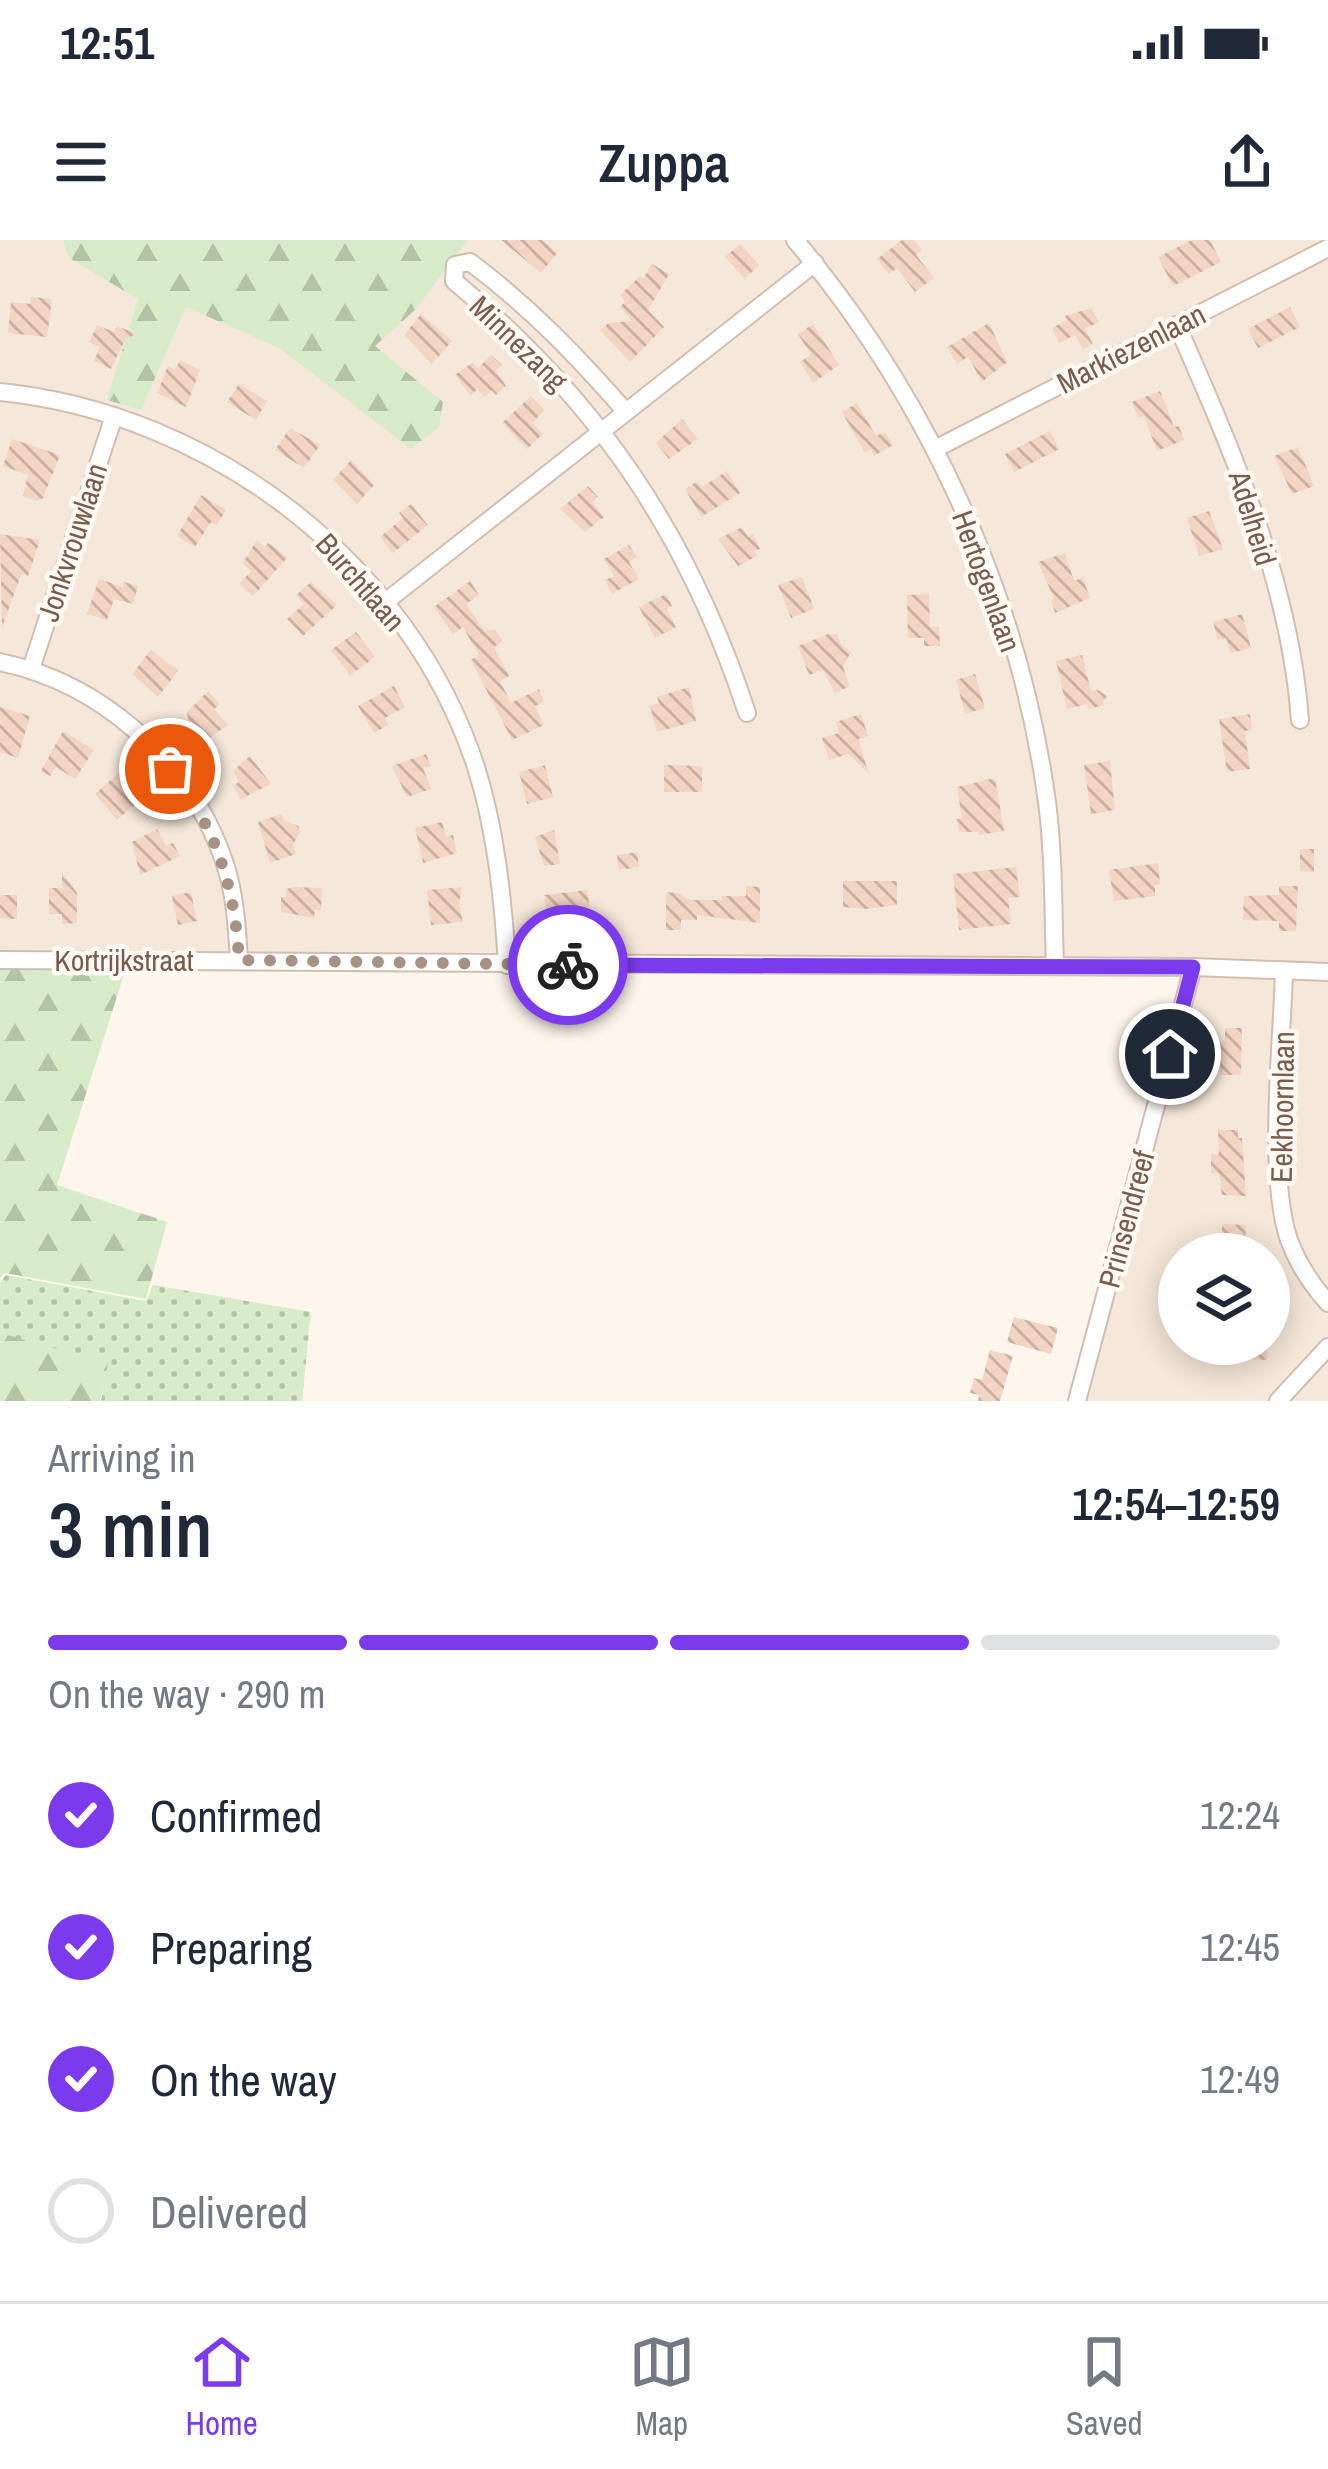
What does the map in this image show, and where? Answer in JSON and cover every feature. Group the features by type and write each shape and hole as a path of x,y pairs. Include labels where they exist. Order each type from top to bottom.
{"street":[{"name":"Hertogenlaan","path":"795,240 883,359 935,449 995,587 1036,736 1047,805 1054,966"},
{"name":"Markiezenlaan","path":"935,449 1328,248"},
{"name":"Minnezang","path":"626,412 566,344 496,282 470,262 455,266 454,281 545,362 604,432 680,552 710,611 747,713"},
{"path":"384,603 815,263"},
{"name":"Adelheid","path":"1177,325 1241,472 1296,666 1300,720"},
{"name":"Burchtlaan","path":"0,392 69,401 178,439 239,472 298,514 345,556 423,656 476,766 503,890 507,965"},
{"name":"Jonkvrouwlaan","path":"31,668 113,416"},
{"path":"0,662 31,668 88,695 122,717 153,747 188,791 224,859 236,910 239,960"},
{"name":"Kortrijkstraat","path":"0,960 1193,967 1328,972"},
{"name":"Prinsendreef","path":"1077,1401 1193,967"},
{"name":"Eekhoornlaan","path":"1284,972 1279,1188 1289,1241 1328,1303"},
{"path":"1278,1401 1328,1347"}],"shaded area":[{"path":"0,240 1328,240 1328,1401 1083,1401 1201,962 478,952 0,955"}],"green space":[{"path":"63,240 468,240 415,310 375,346 443,402 439,427 411,449 279,348 186,307 141,410 107,400 138,299 69,258"},
{"path":"0,965 127,965 57,1185 167,1222 146,1299 5,1273 0,1278"},
{"path":"6,1275 146,1301 153,1285 311,1312 302,1401 101,1401 108,1363 0,1333 0,1283"},
{"path":"0,1330 111,1358 100,1401 0,1401"}],"building":[{"path":"501,240 542,240 557,253 541,273"},
{"path":"902,240 914,240 922,250 916,255 934,278 915,292 897,268 889,274 877,259"},
{"path":"1192,240 1210,240 1221,262 1173,286 1158,257"},
{"path":"740,244 759,265 745,279 725,257"},
{"path":"652,264 669,274 648,310 664,327 630,362 600,330 609,323 632,321 620,307 625,302 620,295 640,276 643,279"},
{"path":"31,297 52,299 47,337 8,333 11,302 30,304"},
{"path":"1290,307 1300,327 1258,348 1248,329"},
{"path":"1091,308 1099,322 1085,329 1093,344 1083,349 1075,335 1059,343 1052,328 1067,320 1065,316"},
{"path":"421,314 452,341 432,364 404,335"},
{"path":"989,323 1007,362 982,382 968,357 957,364 947,347"},
{"path":"813,324 839,365 813,383 800,362 811,355 798,334"},
{"path":"97,325 136,334 125,340 111,369 94,361 100,347 89,342"},
{"path":"491,355 502,365 496,371 506,386 496,395 491,390 485,397 477,389 471,396 455,375 472,363 478,368"},
{"path":"180,360 200,370 186,407 157,393 168,366 175,370"},
{"path":"239,384 267,401 256,420 227,402"},
{"path":"1160,391 1184,440 1157,451 1144,416 1138,418 1132,402"},
{"path":"531,396 545,410 532,423 543,434 527,449 502,423"},
{"path":"857,403 876,436 885,432 893,445 874,456 871,449 865,453 842,412"},
{"path":"682,419 698,439 669,459 656,443"},
{"path":"290,428 320,445 304,468 275,450"},
{"path":"1050,431 1059,449 1014,472 1005,454"},
{"path":"12,439 60,455 38,501 23,496 28,475 3,466"},
{"path":"1298,447 1314,486 1292,494 1274,456"},
{"path":"351,460 374,485 357,504 333,480"},
{"path":"727,471 740,493 701,517 685,489 698,481 702,487"},
{"path":"588,486 598,497 592,502 604,517 585,532 560,509"},
{"path":"201,495 226,510 217,525 211,522 195,547 177,536"},
{"path":"411,504 428,525 393,553 380,537 403,518 399,513"},
{"path":"1209,511 1223,549 1199,556 1187,518"},
{"path":"742,527 748,537 753,534 760,549 755,551 757,556 738,566 718,539"},
{"path":"0,534 40,540 28,576 21,574 2,628"},
{"path":"257,540 287,558 253,596 239,584 251,571 243,563"},
{"path":"629,545 637,557 629,562 639,579 612,594 605,580 614,576 604,559"},
{"path":"1065,553 1074,581 1083,578 1090,598 1055,613 1038,562"},
{"path":"802,577 814,609 791,618 778,585"},
{"path":"99,579 123,587 124,582 138,586 133,604 114,599 107,620 87,614"},
{"path":"470,581 479,595 466,604 485,631 495,629 503,642 494,647 509,676 500,681 511,703 539,689 544,702 535,706 544,725 512,740 471,660 479,655 463,627 453,634 434,607"},
{"path":"311,582 337,605 303,636 287,619 304,604 296,595"},
{"path":"666,594 676,627 655,638 639,607"},
{"path":"929,594 930,627 939,627 940,646 924,646 924,638 908,638 907,595"},
{"path":"1242,614 1251,648 1230,653 1226,638 1218,640 1213,622"},
{"path":"356,632 375,657 350,676 331,650"},
{"path":"837,634 851,652 843,667 850,686 835,693 823,670 809,675 798,646"},
{"path":"151,650 178,671 158,697 132,674"},
{"path":"1082,655 1091,691 1107,696 1101,706 1067,709 1056,661"},
{"path":"975,674 985,708 965,714 956,680"},
{"path":"394,686 405,707 385,718 388,725 374,733 358,706"},
{"path":"689,687 696,721 657,732 650,706 659,703 657,697"},
{"path":"208,691 220,704 214,709 228,725 202,743 189,727 187,712"},
{"path":"0,707 30,716 18,758 0,752"},
{"path":"861,714 868,736 858,739 869,774 849,754 829,760 822,738 839,733 836,722"},
{"path":"1250,714 1252,730 1245,731 1250,769 1227,772 1219,719"},
{"path":"63,731 94,750 75,779 56,767 50,776 41,771"},
{"path":"426,754 431,766 423,768 431,789 407,797 392,766"},
{"path":"250,756 271,784 241,799 233,786 239,782 233,771"},
{"path":"1110,761 1115,810 1091,814 1084,765"},
{"path":"545,765 553,797 527,804 519,772"},
{"path":"664,765 702,766 702,792 664,792"},
{"path":"122,770 145,796 117,820 95,794"},
{"path":"995,778 1004,831 959,832 957,819 962,818 957,787"},
{"path":"282,814 298,826 293,845 296,854 270,863 258,822"},
{"path":"442,822 446,837 453,835 457,853 423,863 415,828"},
{"path":"157,829 166,846 173,843 180,856 140,875 132,842"},
{"path":"554,830 560,864 544,866 535,837"},
{"path":"1300,849 1314,849 1314,872 1300,871"},
{"path":"637,852 639,867 619,870 617,855"},
{"path":"1158,863 1160,884 1155,885 1155,896 1114,901 1109,870"},
{"path":"1016,867 1020,897 1008,898 1011,924 959,930 953,874"},
{"path":"62,872 77,893 77,923 62,924 62,914 49,914 49,888 62,888"},
{"path":"843,881 897,881 897,905 843,907"},
{"path":"746,886 760,887 760,923 697,915 697,920 681,920 681,930 666,930 666,892 690,900 722,900 722,896 746,896"},
{"path":"1279,886 1298,886 1296,931 1279,931 1279,921 1243,920 1244,896 1279,895"},
{"path":"462,887 463,922 431,925 427,890"},
{"path":"322,888 321,910 315,910 314,918 281,912 281,897 286,897 286,889"},
{"path":"587,890 590,911 579,912 581,925 559,927 557,914 547,916 544,895"},
{"path":"191,892 197,921 178,925 172,896"},
{"path":"0,895 17,895 17,919 0,918"},
{"path":"1225,1028 1242,1028 1241,1075 1220,1075"},
{"path":"1218,1130 1238,1130 1242,1138 1246,1196 1222,1195 1219,1173 1211,1173 1211,1154 1219,1154"},
{"path":"1222,1224 1246,1225 1246,1233 1222,1233"},
{"path":"1014,1317 1058,1328 1051,1354 1007,1342"},
{"path":"990,1350 1013,1356 1000,1401 978,1401 979,1395 970,1393 974,1378 982,1380"}],"way so far":[{"path":"170,769 188,791 224,859 236,910 239,960 568,965"}],"route":[{"path":"568,965 1193,967 1170,1054"}]}
